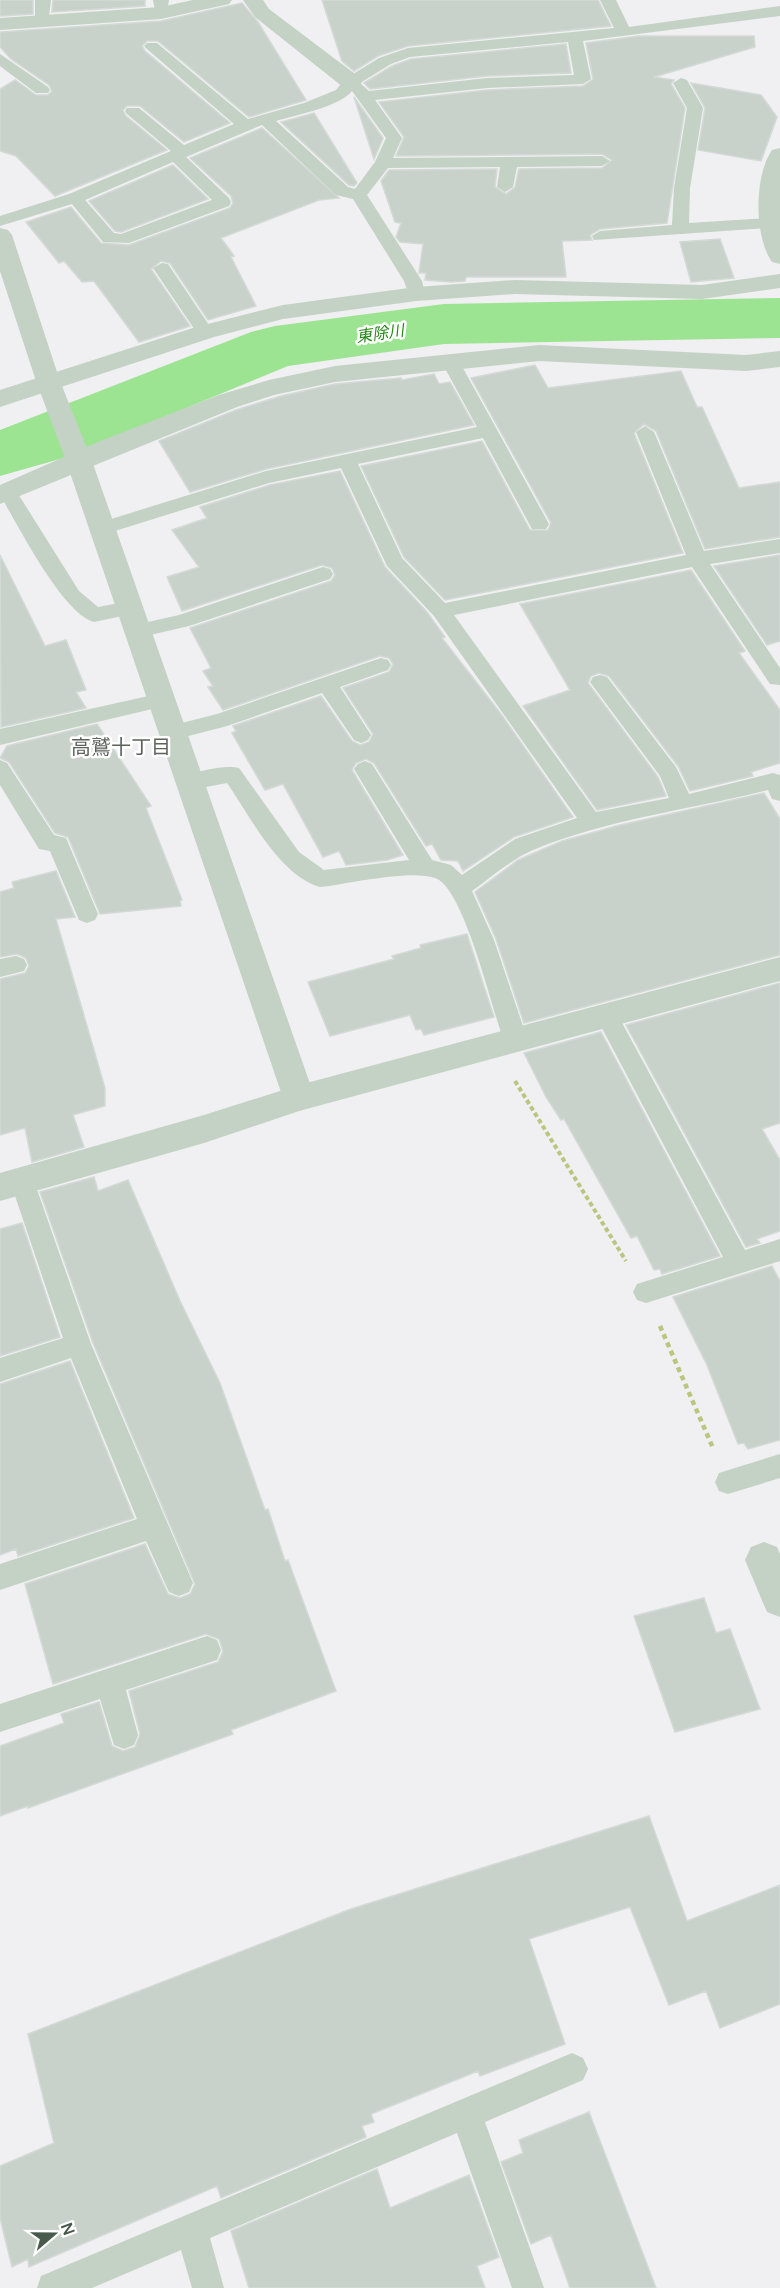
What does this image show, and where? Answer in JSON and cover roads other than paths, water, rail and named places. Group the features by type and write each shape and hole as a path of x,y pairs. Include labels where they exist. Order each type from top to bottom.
{"street":[{"path":"0,24 222,0"},
{"path":"253,0 262,13 358,89"},
{"path":"780,155 775,167 769,223 780,257"},
{"path":"0,235 48,381 79,461 299,1098"},
{"path":"0,399 48,381 150,352 205,332 284,312 416,294 515,287 702,291 780,281"},
{"path":"4,494 218,405 269,388 335,374 539,353 746,363 780,358"},
{"path":"11,1184 204,1129 299,1098 779,970"},
{"path":"764,1560 780,1599"}],"lane":[{"path":"43,0 43,21"},
{"path":"608,0 624,32"},
{"path":"358,89 385,61 408,53 575,38 780,11"},
{"path":"0,221 75,198 245,125 358,89 584,79 575,38"},
{"path":"152,46 245,125"},
{"path":"0,59 42,90"},
{"path":"680,229 682,188 695,108 681,83"},
{"path":"358,89 394,138 383,163 359,195"},
{"path":"75,198 109,238 123,239 224,202 179,154 133,111"},
{"path":"266,120 342,191 359,195 413,281 416,294"},
{"path":"383,163 602,161"},
{"path":"504,187 509,163"},
{"path":"600,236 769,223"},
{"path":"162,268 205,332"},
{"path":"450,361 539,524"},
{"path":"102,529 266,477 488,430"},
{"path":"645,432 697,559 777,679"},
{"path":"346,459 394,561 441,611 591,820"},
{"path":"4,494 72,596 94,615 134,620 182,621 323,574"},
{"path":"441,611 697,559 780,546"},
{"path":"173,732 220,721 381,665"},
{"path":"600,682 669,773 682,803"},
{"path":"327,684 361,735"},
{"path":"0,736 162,700"},
{"path":"0,768 47,843 58,844 87,914"},
{"path":"365,769 425,868"},
{"path":"190,782 232,774 291,858 320,879 425,868 445,872 461,887 516,1041"},
{"path":"461,887 523,845 591,820 682,803 773,781 780,793"},
{"path":"606,1015 739,1263"},
{"path":"11,1184 153,1526 179,1583"},
{"path":"646,1292 780,1250"},
{"path":"0,1370 78,1344"},
{"path":"728,1482 780,1466"},
{"path":"0,1576 153,1526"},
{"path":"0,1718 207,1650"},
{"path":"110,1682 124,1735"},
{"path":"53,2288 572,2069"},
{"path":"466,2113 528,2288"},
{"path":"192,2230 208,2288"}],"waterway":[{"name":"東除川","path":"0,453 42,441 275,347 444,324 780,318"}],"district":[{"name":"高鷲十丁目","path":"121,746"}]}
